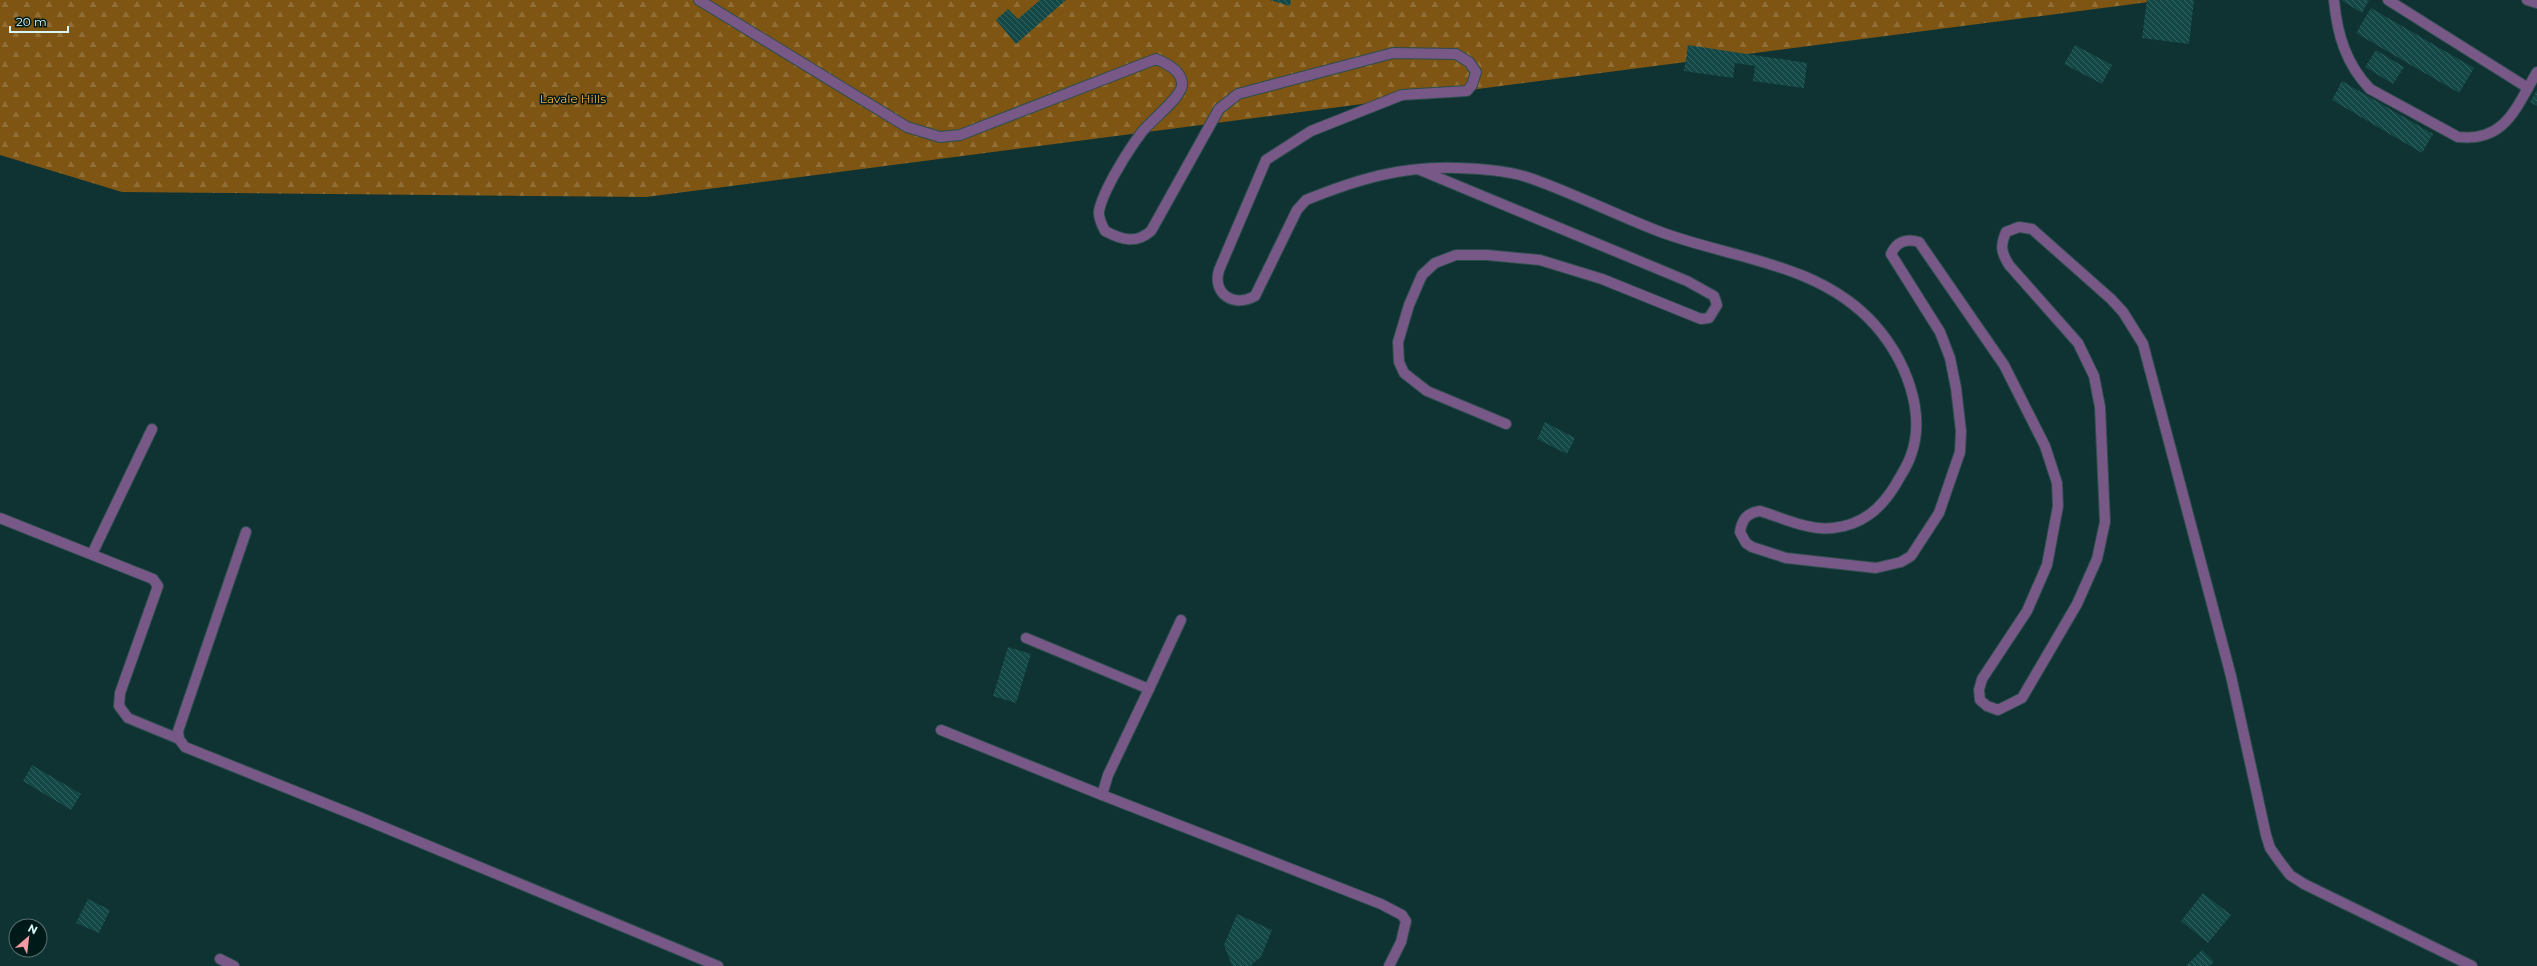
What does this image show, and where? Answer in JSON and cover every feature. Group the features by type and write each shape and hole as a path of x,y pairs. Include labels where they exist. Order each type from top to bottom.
{"street":[{"path":"699,0 893,120 916,131 940,137 960,135 1156,59 1165,63 1179,75 1182,83 1180,93 1142,132 1115,174 1099,210 1100,221 1105,231 1125,240 1144,237 1151,230 1219,109 1238,94 1393,53 1456,54 1469,62 1476,72 1476,77 1467,91 1402,95 1311,131 1266,160 1219,270 1218,284 1227,299 1241,301 1254,296 1297,210 1306,200 1383,173 1418,169 1459,168 1525,176 1660,232 1780,266 1805,276 1832,290 1854,305 1874,324 1889,343 1910,385 1916,418 1911,457 1891,492 1873,513 1847,526 1832,528 1810,527 1760,511 1751,512 1745,517 1740,532 1746,542 1752,547 1786,558 1876,568 1901,562 1911,556 1939,513 1954,474 1960,452 1961,431 1950,358 1940,332 1891,254 1893,248 1901,242 1910,239 1919,242 2004,365 2045,446 2057,483 2058,506 2047,565 2027,611 1982,679 1979,690 1980,700 1987,706 1998,710 2022,698 2077,604 2097,559 2104,522 2100,407 2094,376 2078,343 2009,265 2001,252 2001,242 2006,232 2019,226 2032,229 2111,299 2123,312 2143,344 2231,676 2270,848 2290,875 2304,884 2472,966"},
{"path":"2334,0 2339,34 2346,54 2360,78 2370,89 2458,137 2472,139 2482,136 2506,124 2537,72"},
{"path":"2388,0 2528,88"},
{"path":"2527,0 2537,3"},
{"path":"1418,169 1687,280 1714,296 1717,305 1715,312 1709,318 1700,319 1602,279 1540,260 1487,255 1456,255 1436,263 1422,275 1409,305 1398,342 1399,362 1404,373 1427,391 1506,424"},
{"path":"92,554 152,429"},
{"path":"0,518 153,579 158,586 120,693 118,706 128,718 179,739"},
{"path":"246,532 178,731 179,739 185,747 364,818 683,953 718,966"},
{"path":"1102,795 1108,775 1181,620"},
{"path":"1026,638 1149,689"},
{"path":"941,730 1102,795 1382,904 1402,915 1406,921 1400,942 1389,966"},
{"path":"220,959 234,966"}],"green space":[{"name":"Lavale Hills","path":"0,0 2164,0 646,197 122,192 0,155"}],"building":[{"path":"1040,0 1066,0 1016,44 996,20 1008,9 1018,19"},
{"path":"1270,0 1291,0 1290,6"},
{"path":"2147,0 2194,0 2189,44 2142,38"},
{"path":"2341,0 2369,0 2362,13"},
{"path":"2371,8 2474,68 2459,93 2356,33"},
{"path":"1688,45 1807,63 1804,88 1753,81 1755,66 1735,63 1733,78 1684,71"},
{"path":"2075,45 2112,65 2102,84 2064,64"},
{"path":"2376,50 2404,67 2393,84 2365,67"},
{"path":"2342,81 2433,134 2422,153 2332,100"},
{"path":"2537,90 2537,106 2530,102"},
{"path":"1545,422 1575,438 1567,454 1537,439"},
{"path":"1008,647 1031,654 1016,703 993,696"},
{"path":"32,765 81,794 71,810 23,781"},
{"path":"2203,893 2231,915 2208,943 2181,921"},
{"path":"88,899 110,910 99,933 76,923"},
{"path":"1237,914 1272,930 1261,957 1252,964 1252,966 1232,966 1224,945"},
{"path":"2202,950 2214,962 2210,966 2186,966"}]}
